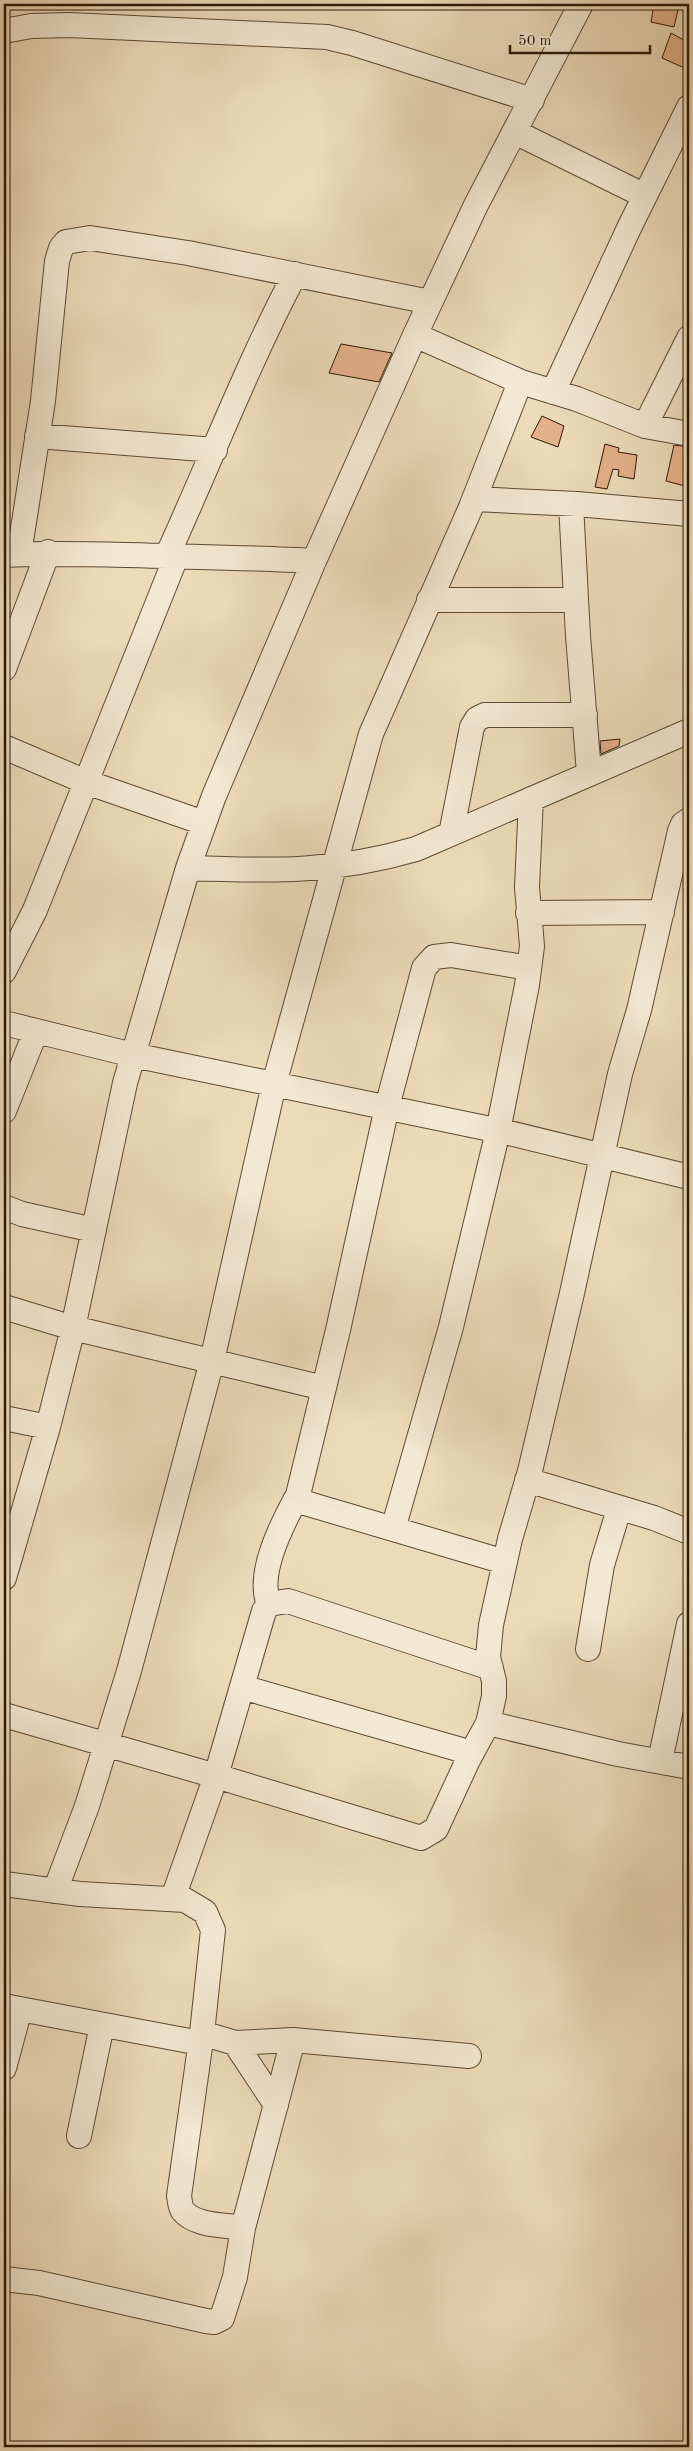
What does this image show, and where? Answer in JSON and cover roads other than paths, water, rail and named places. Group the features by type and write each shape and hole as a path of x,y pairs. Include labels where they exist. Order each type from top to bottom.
{"street":[{"path":"4,1578 48,1427 73,1328 125,1083 188,868 204,823 314,561 430,302 476,205 581,4"},
{"path":"4,30 31,26 69,25 327,37 352,43 532,100"},
{"path":"553,392 689,107"},
{"path":"514,132 645,196"},
{"path":"314,561 249,556 172,556 48,552 12,555 37,436 57,261 61,248 66,242 90,238 188,253 430,302"},
{"path":"4,971 34,910 86,782 172,556 264,332 295,274"},
{"path":"415,335 521,382 645,426 689,434"},
{"path":"645,426 689,338"},
{"path":"55,1891 87,1806 129,1672 212,1361 274,1084 332,868 371,734 474,499 521,382"},
{"path":"37,436 215,450"},
{"path":"474,499 571,504 689,514"},
{"path":"571,504 589,773"},
{"path":"4,669 48,552"},
{"path":"429,600 576,600"},
{"path":"451,834 472,727 477,719 485,715 584,715"},
{"path":"188,868 304,871 332,868 390,857 416,849 689,731"},
{"path":"4,747 86,782 204,823"},
{"path":"393,1529 450,1327 498,1131 529,968 532,946 527,887 531,799"},
{"path":"4,1715 421,1838 436,1829 488,1723 494,1696 488,1643 505,1562 527,1480 604,1157 620,1074 639,1010 680,831 682,824 689,820"},
{"path":"528,913 662,912"},
{"path":"269,1604 266,1596 266,1574 285,1520 295,1500 324,1388 387,1107 424,968 434,957 451,955 529,968"},
{"path":"4,1023 133,1054 498,1131 689,1177"},
{"path":"4,1111 36,1031"},
{"path":"4,1207 22,1214 94,1230"},
{"path":"4,1307 73,1328 324,1388"},
{"path":"4,1418 48,1427"},
{"path":"527,1480 654,1518 689,1532"},
{"path":"295,1500 505,1562"},
{"path":"588,1649 602,1565 619,1509"},
{"path":"173,1898 216,1776 264,1611 269,1604 288,1601 491,1668"},
{"path":"660,1762 689,1624"},
{"path":"242,1686 472,1753"},
{"path":"488,1723 689,1767"},
{"path":"4,1884 55,1891 173,1898 198,1906 210,1920 214,1930 179,2196 183,2212 203,2222 243,2228"},
{"path":"4,2068 12,2008 102,2025 235,2043 293,2040 469,2056"},
{"path":"79,2136 102,2025"},
{"path":"4,2278 214,2322 222,2318 238,2262 243,2228 293,2040"},
{"path":"235,2043 276,2105"}]}
